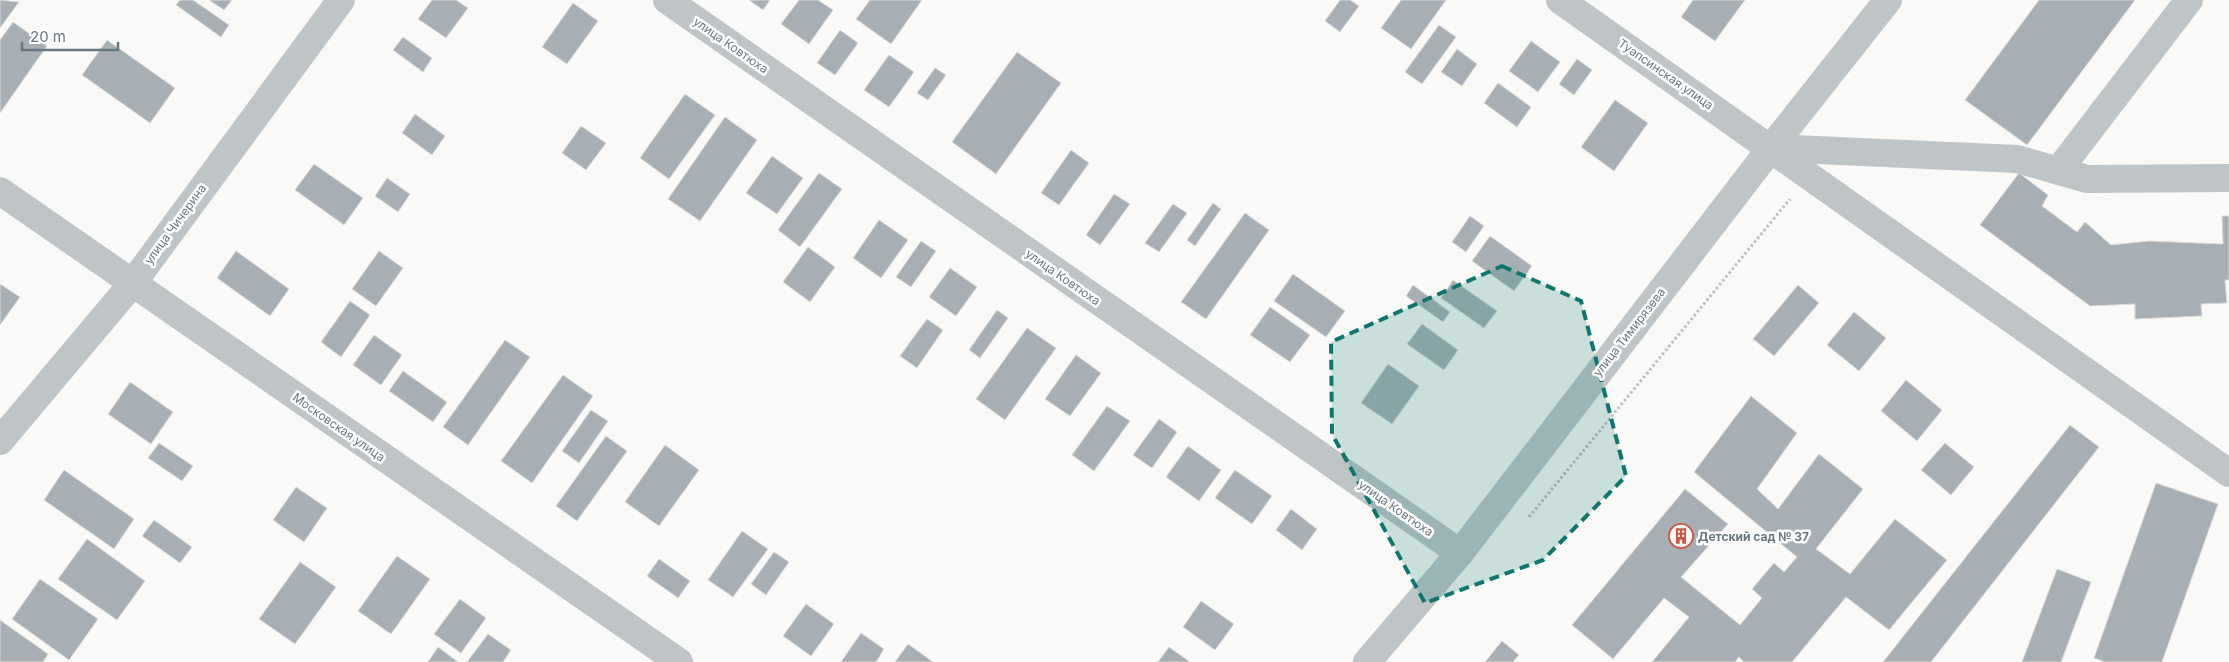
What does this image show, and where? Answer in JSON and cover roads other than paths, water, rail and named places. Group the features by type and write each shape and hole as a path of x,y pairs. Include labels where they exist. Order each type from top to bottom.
{"street":[{"name":"улица Чичерина","path":"0,441 132,284 341,0"},
{"name":"улица Ковтюха","path":"667,0 1460,553"},
{"name":"Туапсинская улица","path":"1560,0 2229,473"},
{"name":"улица Тимирязева","path":"1367,662 1460,553 1771,148 1888,0"},
{"path":"2058,171 2189,0"},
{"path":"1771,148 2017,160 2087,179 2229,178"},
{"name":"Московская улица","path":"0,191 679,662"}],"place":[{"name":"Детский сад № 37","path":"1681,536"}]}
